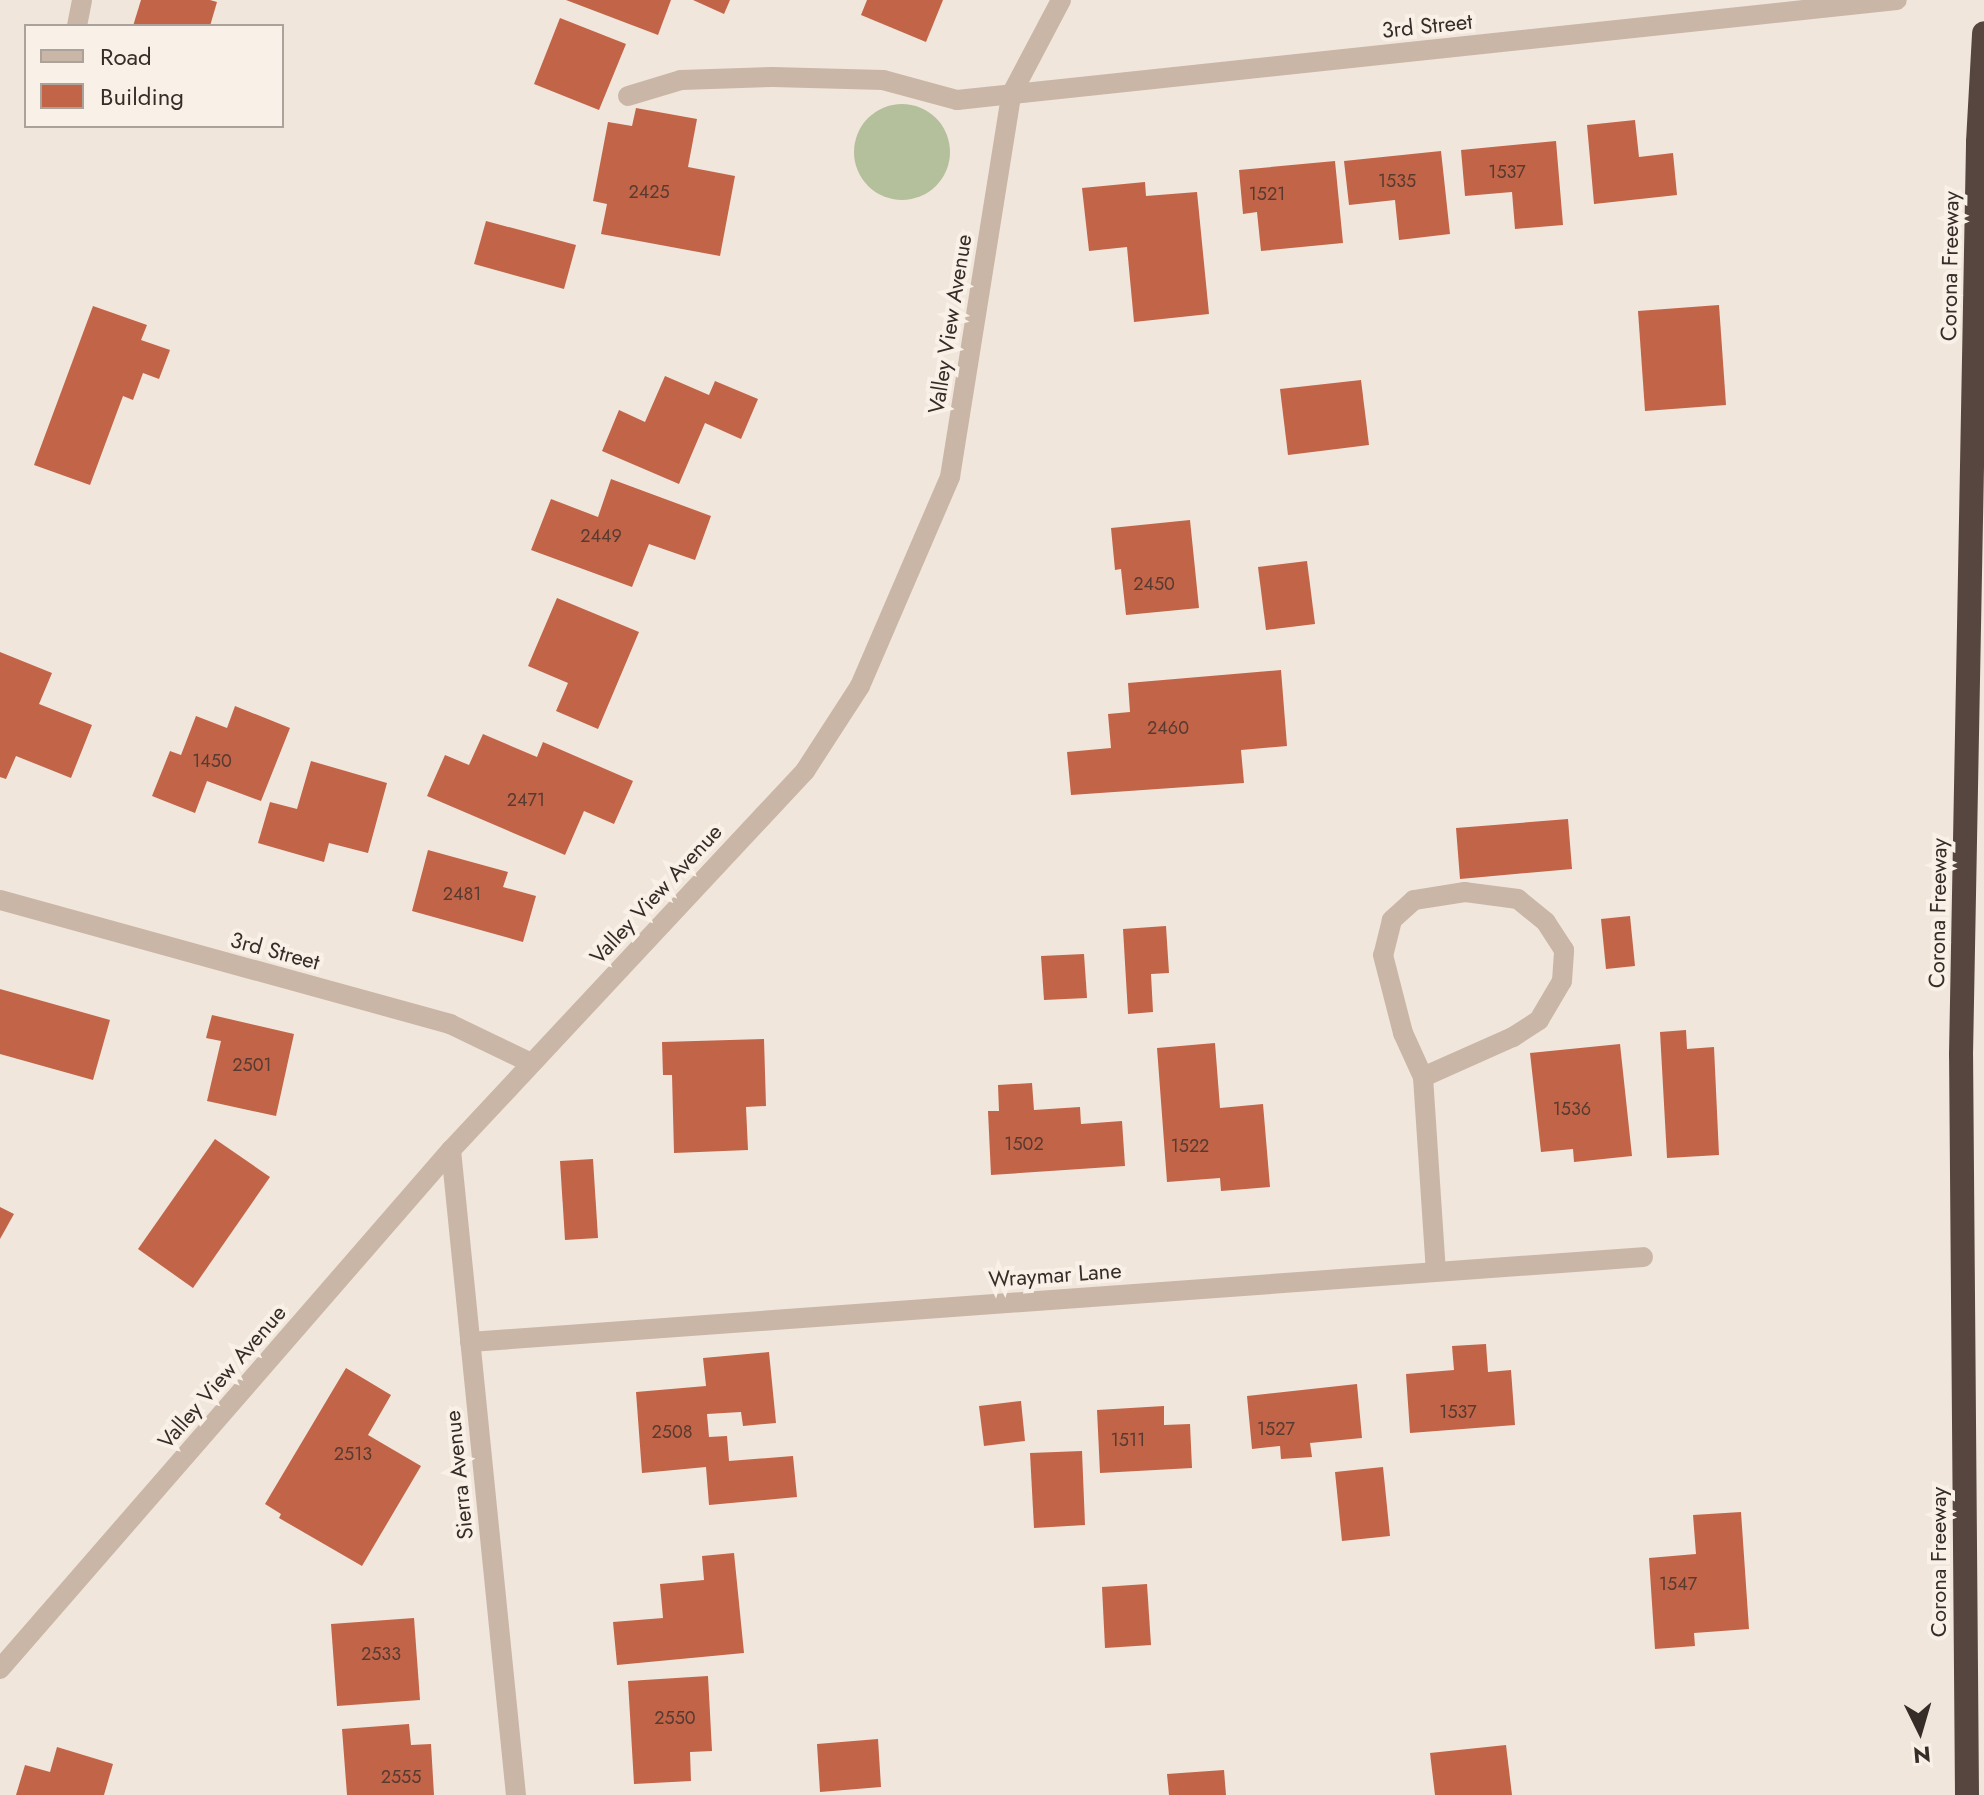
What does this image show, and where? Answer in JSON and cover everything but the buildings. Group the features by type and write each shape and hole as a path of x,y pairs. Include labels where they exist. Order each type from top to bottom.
{"highway":[{"name":"Corona Freeway","path":"1967,1795 1961,1055 1978,142 1984,33"}],"street":[{"path":"77,24 82,0"},
{"name":"Valley View Avenue","path":"0,1669 451,1150 805,771 860,686 950,477 1011,95 1061,0"},
{"name":"3rd Street","path":"628,96 681,80 773,77 883,80 957,100 1897,0"},
{"path":"1423,1077 1513,1037 1539,1020 1562,981 1564,950 1546,922 1518,899 1465,892 1414,900 1392,920 1383,955 1403,1033 1423,1077 1436,1272"},
{"name":"3rd Street","path":"0,900 450,1024 531,1063"},
{"name":"Sierra Avenue","path":"451,1150 516,1795"},
{"name":"Wraymar Lane","path":"470,1342 1643,1257"}],"green space":[{"path":"902,104 920,108 936,118 946,134 950,152 946,170 936,186 920,196 902,200 884,196 868,186 858,170 854,152 858,134 868,118 884,108"}]}
